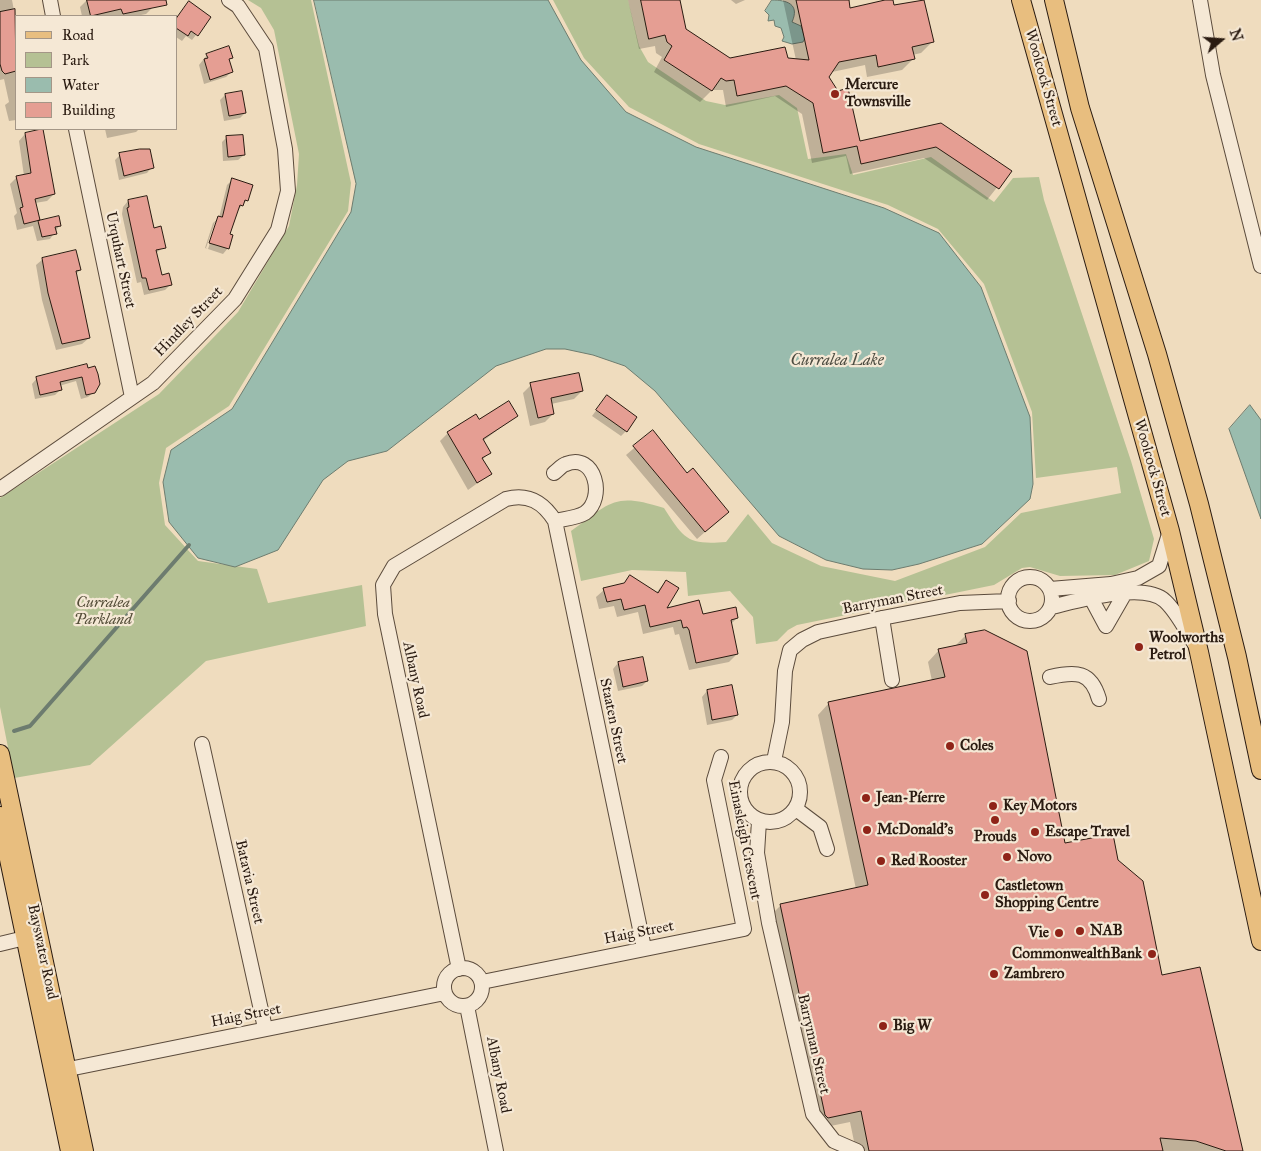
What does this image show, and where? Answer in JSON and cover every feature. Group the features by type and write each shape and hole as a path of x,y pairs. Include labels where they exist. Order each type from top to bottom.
{"main road":[{"name":"Woolcock Street","path":"1021,0 1170,531 1199,652 1261,941"},
{"name":"Woolcock Street","path":"1054,0 1080,108 1157,354 1199,504 1237,658 1261,770"},
{"name":"Bayswater Road","path":"0,754 32,937 60,1071 70,1151"},
{"name":"Bayswater Road","path":"0,816 32,937"},
{"name":"Bayswater Road","path":"60,1071 84,1151"}],"street":[{"path":"50,0 53,15"},
{"name":"Hindley Street","path":"0,489 152,383 235,299 278,230 288,191 285,149 266,48 238,6 229,0"},
{"path":"1200,0 1214,75 1261,266"},
{"name":"Urquhart Street","path":"76,130 132,397"},
{"path":"554,473 567,463 580,462 590,469 597,483 595,500 585,513 554,521"},
{"name":"Albany Road","path":"459,968 385,614 383,585 394,566 506,498 518,496 530,498 542,504"},
{"name":"Staaten Street","path":"542,504 554,521 644,948"},
{"path":"1050,589 1111,584 1138,578 1159,566 1170,531"},
{"path":"1051,607 1050,589 1040,579 1025,578 1012,586 1009,601 1014,613 1025,620 1038,620 1051,607 1091,598 1126,593 1145,593 1164,599 1199,652"},
{"path":"1091,598 1106,626 1126,593"},
{"name":"Barryman Street","path":"774,761 782,722 785,671 790,650 802,640 818,632 960,603 1009,601"},
{"path":"882,618 892,680"},
{"path":"1050,677 1066,673 1086,677 1092,681 1099,699"},
{"name":"Batavia Street","path":"202,744 265,1028"},
{"name":"Einasleigh Crescent","path":"721,757 714,780 744,929"},
{"path":"774,761 791,769 797,778 801,791 796,809 788,816 778,822 759,821 745,809 740,799 740,786 744,776 753,766 762,762 774,761"},
{"path":"796,809 820,827 827,849"},
{"name":"Einasleigh Crescent","path":"759,821 757,853 769,923"},
{"name":"Barryman Street","path":"769,923 813,1114 834,1141 857,1151"},
{"name":"Haig Street","path":"482,982 744,929"},
{"path":"0,944 32,937"},
{"path":"459,968 474,971 482,982 482,992 478,999 467,1006 454,1004 445,993 447,977 459,968"},
{"name":"Haig Street","path":"60,1071 445,993"},
{"name":"Albany Road","path":"467,1006 496,1151"}],"green space":[{"name":"Curralea Parkland","path":"248,0 311,0 351,183 348,211 229,406 166,448 159,483 165,525 198,561 257,569 268,603 362,585 366,626 206,661 90,765 14,778 0,707 0,498 159,394 238,312 289,226 297,185 299,154 274,30 261,8"},
{"path":"553,0 628,0 639,46 648,62 706,101 725,105 779,95 797,108 808,159 846,154 853,175 931,157 994,202 1013,178 1039,177 1044,200 1131,461 1154,539 1149,561 1115,575 1060,576 1030,567 1022,568 994,585 797,625 788,630 777,641 756,644 753,617 730,591 688,596 686,572 632,570 581,581 571,531 605,507 623,501 647,503 664,508 682,533 695,541 703,542 726,542 748,514 772,543 821,566 895,581 985,547 1021,513 1121,493 1117,467 1036,478 1032,412 984,284 938,229 888,205 699,144 629,107 584,58"}],"water":[{"name":"Curralea Lake","path":"314,0 548,0 581,60 626,112 696,147 884,208 939,233 981,287 1030,417 1033,484 1030,499 982,544 919,564 892,570 863,569 826,560 779,536 655,391 625,366 593,355 565,349 546,349 496,366 387,451 348,461 323,480 278,550 235,567 198,558 169,522 163,482 171,450 232,409 351,212 356,184"},
{"path":"772,0 791,4 794,11 792,22 801,26 805,38 803,42 792,44 782,41 784,37 781,28 775,26 774,20 768,21 769,15 765,11"},
{"path":"1250,405 1261,420 1261,519 1229,429"}],"building":[{"path":"87,0 166,0 167,5 123,14 121,9 91,15"},
{"name":"Mercure Townsville","path":"641,0 680,0 686,29 730,58 785,47 788,58 809,60 796,0 849,0 850,8 885,0 893,0 894,5 924,0 934,42 912,47 915,59 878,67 876,55 839,62 829,77 838,91 848,88 860,141 941,123 1012,171 999,189 936,147 861,164 857,146 823,153 813,103 786,86 737,96 734,80 726,81 721,78 712,91 664,60 672,46 667,42 665,35 649,39"},
{"path":"189,1 211,17 198,36 191,31 188,36 178,29 178,16"},
{"path":"15,9 15,71 5,74 0,64 0,12"},
{"path":"229,46 233,58 229,59 233,72 210,80 204,59 208,58 206,54"},
{"path":"242,91 246,113 229,116 225,94"},
{"path":"43,130 55,194 35,199 40,220 24,224 20,208 23,207 16,176 31,173 25,133"},
{"path":"243,135 245,155 228,157 226,136"},
{"path":"150,149 154,168 124,176 119,153"},
{"path":"232,178 253,185 248,201 245,200 243,206 240,205 230,234 233,235 229,249 209,243 218,216 222,217"},
{"path":"147,196 154,228 161,226 166,248 156,250 162,275 169,273 172,285 149,290 146,278 142,278 127,208 129,207 128,200"},
{"path":"59,216 61,226 55,227 57,234 42,237 38,221"},
{"path":"76,250 81,270 76,271 90,338 62,344 48,293 42,258"},
{"path":"87,364 88,368 95,366 98,374 100,384 95,393 86,395 82,377 60,382 62,390 40,395 36,377"},
{"path":"579,373 583,391 551,398 554,414 538,418 530,383"},
{"path":"607,395 637,417 627,432 596,410"},
{"path":"509,401 518,416 483,439 491,453 482,458 492,474 477,483 447,432 476,414 479,419"},
{"path":"653,430 687,473 693,468 729,512 705,532 633,446"},
{"path":"630,575 658,593 666,580 679,588 667,608 699,600 703,614 736,607 738,618 731,620 738,654 696,663 689,630 687,627 683,628 681,620 650,627 645,605 624,610 621,599 607,602 603,588 624,583"},
{"name":"Castletown Shopping Centre","path":"985,630 1027,651 1065,843 1113,834 1118,860 1143,881 1162,975 1200,967 1243,1151 1226,1151 1196,1141 1160,1138 1163,1151 869,1151 861,1111 828,1118 825,1115 780,904 868,885 828,702 945,677 938,649 967,643 965,634"},
{"path":"643,657 648,681 623,687 618,662"},
{"path":"732,685 738,715 712,720 707,690"}],"waterway":[{"path":"14,731 30,726 189,545"}],"place":[{"name":"Mercure Townsville","path":"835,94"},
{"name":"Woolworths Petrol","path":"1139,647"},
{"name":"Coles","path":"950,746"},
{"name":"Jean-Píerre","path":"866,798"},
{"name":"Key Motors","path":"993,806"},
{"name":"Prouds","path":"995,820"},
{"name":"McDonald's","path":"867,830"},
{"name":"Escape Travel","path":"1035,832"},
{"name":"Novo","path":"1007,857"},
{"name":"Red Rooster","path":"881,861"},
{"name":"Castletown Shopping Centre","path":"985,895"},
{"name":"NAB","path":"1080,931"},
{"name":"Vie","path":"1059,933"},
{"name":"CommonwealthBank","path":"1152,954"},
{"name":"Zambrero","path":"994,974"},
{"name":"Big W","path":"883,1026"}]}
